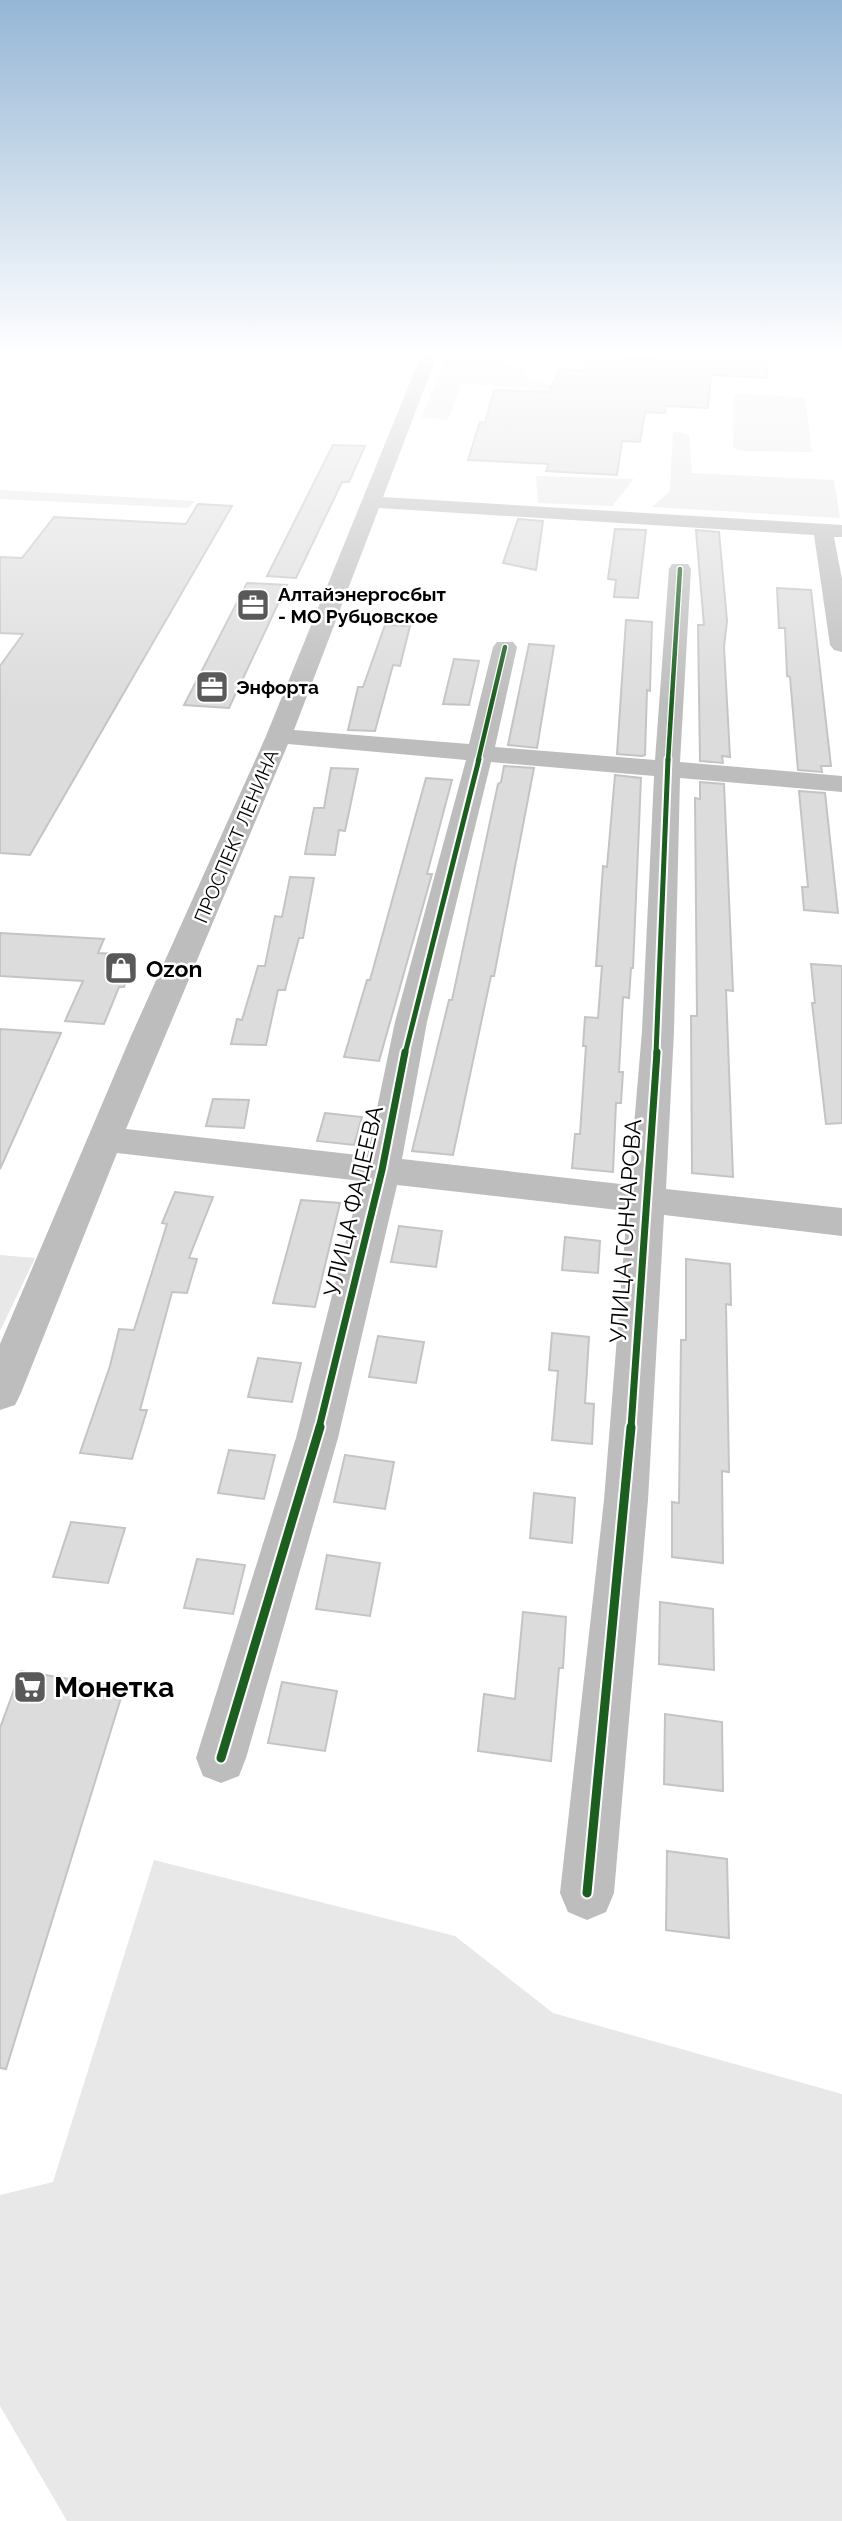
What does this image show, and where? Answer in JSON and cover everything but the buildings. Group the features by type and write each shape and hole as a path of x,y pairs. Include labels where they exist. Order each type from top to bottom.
{"street":[{"name":"ПРОСПЕКТ ЛЕНИНА","path":"0,1393 147,1036 279,736 358,541 383,471"},
{"path":"382,474 403,490 457,509"},
{"path":"372,502 832,530 842,645"},
{"path":"358,541 388,524 413,516 457,509"},
{"name":"УЛИЦА ГОНЧАРОВА","path":"587,1894 626,1500 658,1031 667,769 680,569"},
{"name":"УЛИЦА ФАДЕЕВА","path":"221,1758 317,1438 382,1170 411,1022 505,647"},
{"path":"279,736 842,784"},
{"path":"106,1139 842,1222"}],"shaded area":[{"path":"671,471 834,480 840,518 652,507 670,491"},
{"path":"536,476 634,479 612,506 538,503"},
{"path":"0,490 196,501 187,508 0,499"},
{"path":"0,1255 35,1258 0,1331"},
{"path":"154,1860 455,1936 553,2013 842,2094 842,2521 67,2521 0,2406 0,2195 53,2182"}],"cycle path":[{"path":"587,1893 626,1500 658,1031 667,769 680,569"},
{"path":"221,1758 317,1438 382,1170 411,1022 505,647"}],"place":[{"name":"Алтайэнергосбыт - МО Рубцовское","path":"253,605"},
{"name":"Энфорта","path":"212,687"},
{"name":"Ozon","path":"121,968"},
{"name":"Монетка","path":"30,1687"}]}
